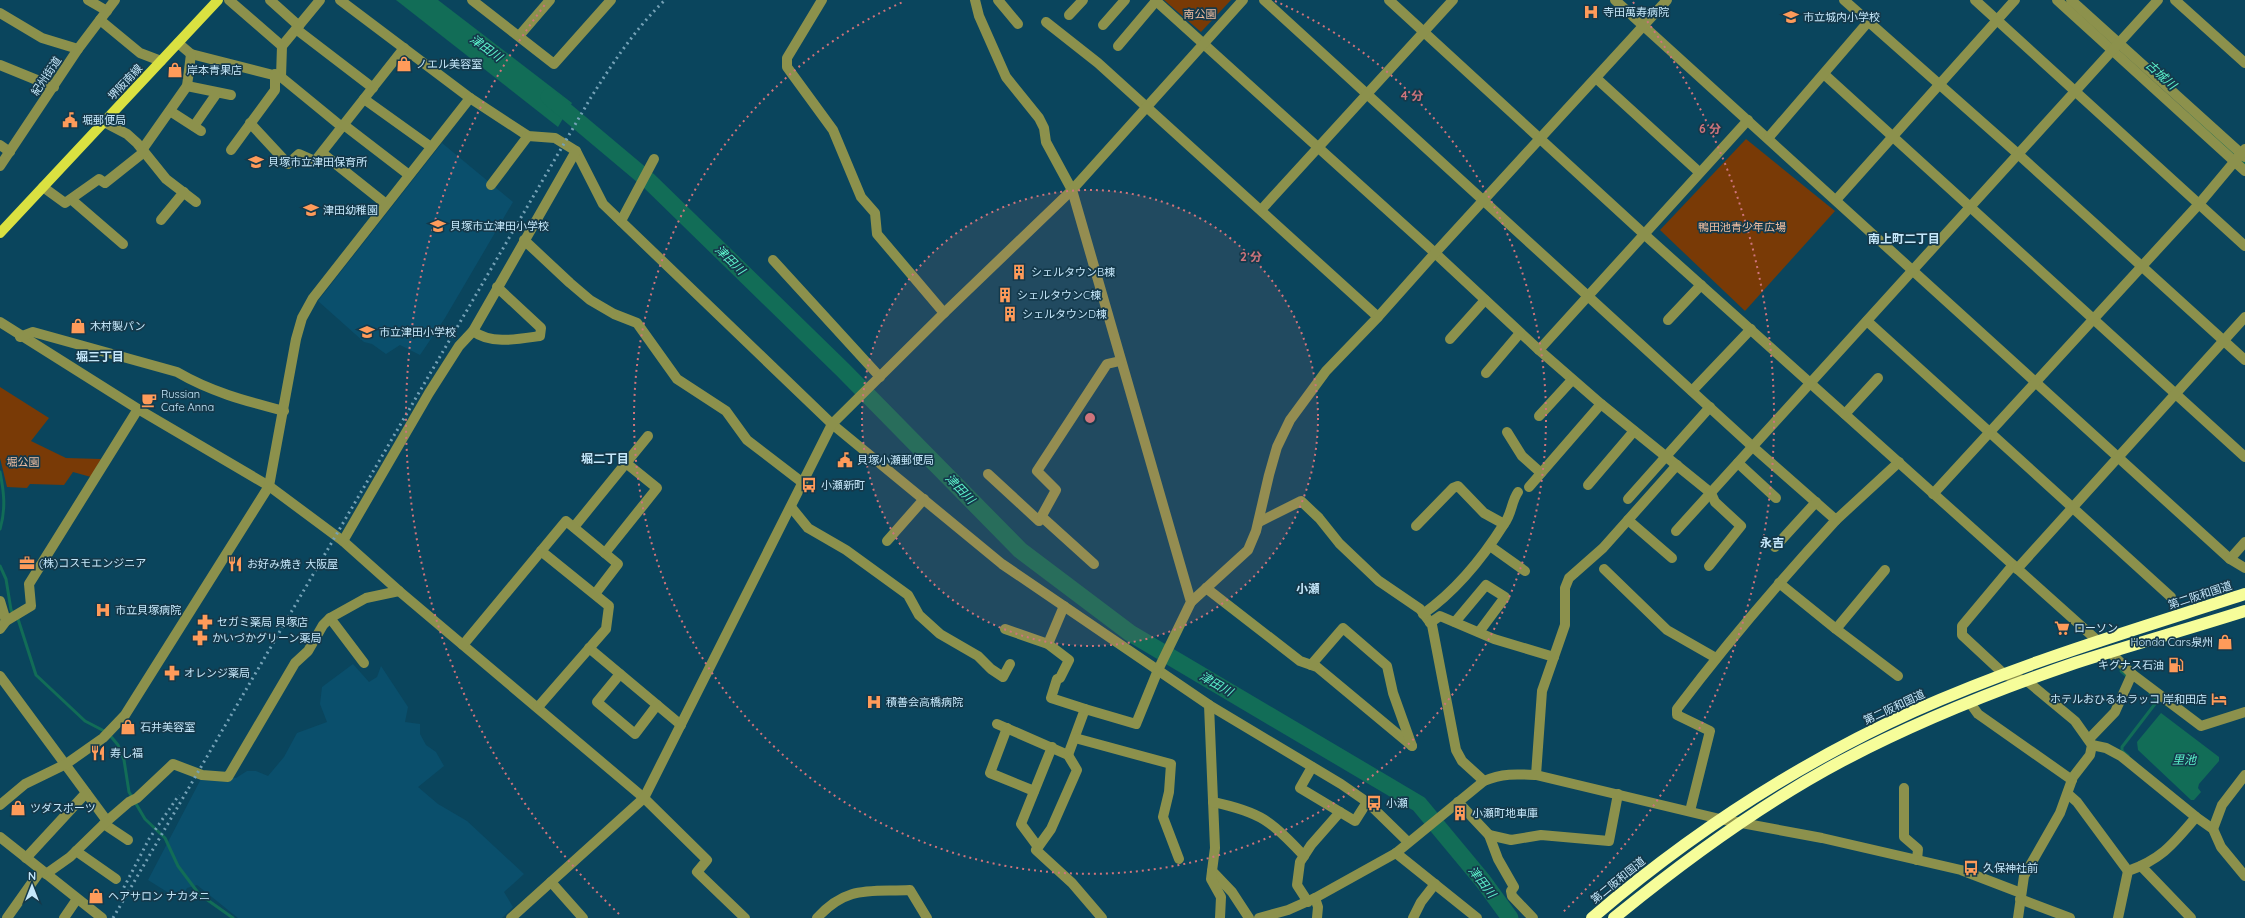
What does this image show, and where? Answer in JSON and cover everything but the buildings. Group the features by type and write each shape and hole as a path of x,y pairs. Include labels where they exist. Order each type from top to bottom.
{"highway":[{"name":"第二阪和国道","path":"1592,918 1663,861 1720,819 1791,774 1862,736 1915,711 2005,675 2099,642 2245,594"},
{"path":"1614,918 1664,878 1740,824 1778,798 1843,760 1970,703 2027,681 2110,652 2245,611"}],"main road":[{"name":"堺阪南線","path":"0,233 218,0"}],"street":[{"path":"88,0 107,11"},
{"name":"紀州街道","path":"0,166 78,49 115,0"},
{"path":"229,0 282,46"},
{"path":"270,0 298,28 372,88"},
{"path":"231,150 275,90 282,46 320,0"},
{"path":"340,0 470,98 528,136 555,138 576,151 603,204 832,424 1002,564 1209,705 1367,802 1408,842"},
{"path":"519,36 550,0"},
{"path":"478,2 554,64 612,0"},
{"path":"822,0 787,58 787,67 833,130 861,197 875,213 877,234 944,313"},
{"path":"975,0 979,16 1006,77 1039,118 1044,128 1046,142 1072,190 1120,361 1191,602"},
{"path":"998,0 1018,24"},
{"path":"1069,15 1082,0"},
{"path":"1103,25 1125,0"},
{"path":"1118,46 1155,0 1435,253 1572,380 1711,493 1715,502 1741,526 1709,566"},
{"path":"511,918 644,798 832,424 944,313 1072,190 1243,0"},
{"path":"1264,0 1589,295 1753,447 1836,520"},
{"path":"1389,0 1645,235 2099,642"},
{"path":"1261,210 1453,0"},
{"path":"1615,0 1768,137 2230,559 2245,568"},
{"path":"1005,629 1048,644 1069,660 1060,678 1057,679 1051,698 1136,724 1158,670 1191,602 1248,550 1259,522 1269,475 1277,447 1290,420 1326,371 1378,317 1483,200 1667,0"},
{"path":"1844,0 1855,4 1868,22 2018,154 2245,360"},
{"path":"1975,0 2074,92 2245,246"},
{"path":"1836,200 2015,0"},
{"path":"1933,494 2141,265 2199,204 2234,162 2244,153 2057,0"},
{"path":"2071,0 2115,46 2245,171"},
{"path":"1676,531 1867,321 1969,206 2158,0"},
{"path":"2175,0 2245,63"},
{"path":"0,13 42,38 78,49"},
{"path":"100,20 140,53 161,61"},
{"path":"1046,22 1098,63 1378,317"},
{"path":"1768,137 1825,75 1868,22"},
{"path":"178,42 191,54 278,75 409,175"},
{"path":"250,123 288,164 299,154 315,161 404,48"},
{"path":"43,187 65,203 72,200 99,179 105,183 143,151 187,86 191,54"},
{"path":"0,65 54,87"},
{"path":"1825,75 2245,457"},
{"path":"1596,78 1699,172"},
{"path":"187,86 231,95"},
{"path":"170,110 198,129 217,93"},
{"path":"0,805 25,784 66,764 107,735 125,714 269,486 284,411 296,339 302,318 314,298 470,98"},
{"path":"364,99 431,148"},
{"path":"1539,350 1645,235 1699,172 1748,120"},
{"path":"104,122 127,134 166,179 196,202"},
{"path":"490,185 528,136"},
{"path":"0,145 10,152"},
{"path":"340,539 429,392 459,346 473,331 576,151"},
{"path":"322,153 386,204"},
{"path":"621,220 654,159"},
{"path":"161,220 184,192"},
{"path":"72,200 123,244"},
{"path":"524,240 590,300 614,314 637,323 677,379 726,411 748,440 803,483"},
{"path":"773,260 880,377"},
{"path":"1668,320 1702,285"},
{"path":"473,331 480,336 491,338 518,340 540,336 541,328 498,287"},
{"path":"1450,339 1485,300"},
{"path":"2245,317 2072,508 2015,567 1962,626 1962,635 2005,675 2027,681 2075,721 2091,742 2121,756 2196,818 2213,828 2221,847 2245,876"},
{"path":"1867,321 1988,434 2171,597"},
{"path":"0,322 20,337 138,409 269,486 340,539 399,591 644,798 707,860 697,872 745,918"},
{"path":"1692,391 1751,329"},
{"path":"20,337 34,332 177,372 198,385 225,396 284,411"},
{"path":"1486,373 1520,333"},
{"path":"1039,522 1056,490 1037,471 1107,364 1120,361"},
{"path":"1845,414 1878,378"},
{"path":"1539,416 1572,380"},
{"path":"1529,487 1601,404"},
{"path":"1628,499 1665,455 1710,407"},
{"path":"0,601 3,625 31,606 28,584 138,409"},
{"path":"1588,485 1634,431"},
{"path":"1507,432 1522,456 1541,473"},
{"path":"574,527 648,436"},
{"path":"1690,811 1710,730 1677,715 1677,709 1716,658 1779,582 1836,520 1899,462"},
{"path":"605,553 657,488 626,463"},
{"path":"1738,463 1776,498"},
{"path":"1536,775 1542,692 1565,625 1565,588 1569,578 1603,548 1677,465"},
{"path":"988,474 1039,522 1094,564"},
{"path":"1416,526 1453,488 1458,486 1484,513 1504,524"},
{"path":"1423,614 1449,594 1490,546 1509,517 1512,500 1518,492"},
{"path":"888,541 924,499"},
{"path":"1259,522 1301,501 1319,518 1339,543 1379,581 1423,614 1430,622 1438,653 1456,750 1462,761 1484,781"},
{"path":"1775,547 1816,502"},
{"path":"791,507 808,528 846,550 908,595 919,615 940,634 978,656 991,670 1003,677 1010,664"},
{"path":"1628,520 1672,558"},
{"path":"463,645 566,521 618,564 594,594"},
{"path":"2230,559 2245,542"},
{"path":"1490,546 1525,570"},
{"path":"538,707 606,629 609,606 541,551"},
{"path":"1604,569 1667,630 1716,658"},
{"path":"1836,630 1885,570"},
{"path":"1779,582 1836,630 1898,676"},
{"path":"1455,622 1486,585 1505,597 1479,632"},
{"path":"1206,588 1300,661 1317,667 1412,746 1393,693 1387,666 1343,628 1312,665"},
{"path":"7,918 44,872 76,851 105,822 129,802 138,798 174,764 202,775 228,777 295,664 308,650 323,625 330,618 366,598 399,591"},
{"path":"1048,644 1064,606"},
{"path":"1430,622 1440,616 1479,632 1554,657"},
{"path":"330,618 364,664"},
{"path":"589,648 680,725"},
{"path":"2110,652 2132,674 2201,726 2245,712"},
{"path":"620,674 597,702 635,734 657,705"},
{"path":"2018,918 2024,876 2046,839 2068,794 2072,780 2090,755 2091,742 2115,712 2132,674"},
{"path":"0,676 66,764 105,822 128,840"},
{"path":"1970,703 1978,714 2072,780"},
{"path":"1209,705 1215,848 1211,879 1221,897 1220,918"},
{"path":"1068,755 1085,709"},
{"path":"997,724 1068,755 1077,770 1051,829 1036,850 1072,883 1102,918"},
{"path":"1007,728 990,773 1034,791"},
{"path":"1075,738 1171,764 1163,817 1179,859"},
{"path":"1038,847 1020,824 1052,747"},
{"path":"1312,767 1300,788 1355,821 1367,802"},
{"path":"1259,918 1288,910 1312,900 1396,853 1484,781 1496,776 1512,774 1536,775 1740,824 1822,838 1961,870 2070,918"},
{"path":"2213,828 2222,805 2245,775"},
{"path":"1904,788 1904,837 1918,849 1917,860"},
{"path":"26,858 86,793"},
{"path":"1490,835 1507,839 1541,835 1609,840 1618,794"},
{"path":"2068,794 2077,802 2128,871 2118,918"},
{"path":"1213,802 1243,809 1267,820 1279,828 1304,856"},
{"path":"1458,802 1490,835 1498,859 1514,887 1511,891 1512,896 1533,918"},
{"path":"1317,918 1318,907 1297,885 1300,862 1311,845 1340,812"},
{"path":"2128,871 2141,866 2166,851 2196,818"},
{"path":"0,836 102,918"},
{"path":"76,851 116,879"},
{"path":"1396,853 1477,918"},
{"path":"2141,866 2191,918"},
{"path":"1212,871 1232,892 1249,918"},
{"path":"551,882 583,918"},
{"path":"1413,918 1421,902 1435,884"},
{"path":"818,918 830,904 847,894 910,890 926,918"},
{"path":"64,918 77,899"}],"shaded area":[{"name":"貝塚市立津田小学校","path":"442,143 513,202 445,318 420,355 400,345 386,354 372,344 364,342 318,301"},
{"path":"353,664 369,682 377,677 381,666 408,707 405,722 420,724 420,734 426,745 436,752 444,766 418,787 438,804 467,821 524,874 504,892 513,907 502,918 238,918 197,885 187,888 180,900 148,880 202,777 236,778 247,771 256,771 268,776 284,757 297,733 327,722 320,704 322,687"}],"green space":[{"name":"南公園","path":"1164,0 1231,0 1201,32"},
{"name":"鴨田池青少年広場","path":"1746,139 1835,211 1745,311 1660,230"},
{"name":"堀公園","path":"0,387 49,418 31,441 66,458 101,459 91,477 73,472 64,485 30,484 27,488 7,487 0,458"}],"water":[{"path":"396,0 438,0 572,103 558,127"},
{"name":"里池","path":"2161,713 2219,757 2219,761 2199,784 2198,788 2201,792 2194,800 2191,800 2138,750 2137,742"}],"waterway":[{"name":"津田川","path":"549,97 649,181 843,370 1020,550 1130,633 1419,804 1483,881 1510,918"},
{"name":"古城川","path":"2190,114 2245,164"},
{"path":"0,472 4,500 0,529"},
{"path":"0,566 6,579 11,610 18,619 36,675 85,721 108,733 118,745 124,760 129,792 145,819 165,838 178,866 199,894 233,918"},
{"path":"2121,671 2127,676"},
{"path":"2128,756 2122,751 2122,747 2158,700 2150,694"}],"railway":[{"path":"113,918 590,99 615,60 634,35 665,0"},
{"path":"121,893 149,839 179,795"}],"place":[{"name":"寺田萬寿病院","path":"1591,12"},
{"name":"市立城内小学校","path":"1791,17"},
{"name":"ノエル美容室","path":"404,64"},
{"name":"岸本青果店","path":"175,70"},
{"name":"堀郵便局","path":"70,120"},
{"name":"貝塚市立津田保育所","path":"256,162"},
{"name":"津田幼稚園","path":"311,210"},
{"name":"貝塚市立津田小学校","path":"438,226"},
{"name":"シェルタウンB棟","path":"1019,272"},
{"name":"シェルタウンC棟","path":"1005,295"},
{"name":"シェルタウンD棟","path":"1010,314"},
{"name":"木村製パン","path":"78,326"},
{"name":"市立津田小学校","path":"367,332"},
{"name":"Russian Cafe Anna","path":"149,400"},
{"name":"貝塚小瀬郵便局","path":"845,460"},
{"name":"小瀬新町","path":"809,485"},
{"name":"(株)コスモエンジニア","path":"27,563"},
{"name":"お好み焼き 大阪屋","path":"235,564"},
{"name":"市立貝塚病院","path":"103,610"},
{"name":"セガミ薬局 貝塚店","path":"205,622"},
{"name":"ローソン","path":"2062,628"},
{"name":"かいづかグリーン薬局","path":"200,638"},
{"name":"Honda Cars泉州","path":"2225,642"},
{"name":"キグナス石油","path":"2176,665"},
{"name":"オレンジ薬局","path":"172,673"},
{"name":"ホテルおひるねラッコ 岸和田店","path":"2219,699"},
{"name":"積善会高橋病院","path":"874,702"},
{"name":"石井美容室","path":"128,727"},
{"name":"寿し福","path":"98,753"},
{"name":"小瀬","path":"1374,803"},
{"name":"ツダスポーツ","path":"18,808"},
{"name":"小瀬町地車庫","path":"1460,813"},
{"name":"久保神社前","path":"1971,868"},
{"name":"ヘアサロン ナカタニ","path":"96,896"}],"district":[{"name":"南上町二丁目","path":"1904,239"},
{"name":"堀三丁目","path":"100,357"},
{"name":"堀二丁目","path":"605,459"},
{"name":"永吉","path":"1772,543"},
{"name":"小瀬","path":"1308,589"}]}
